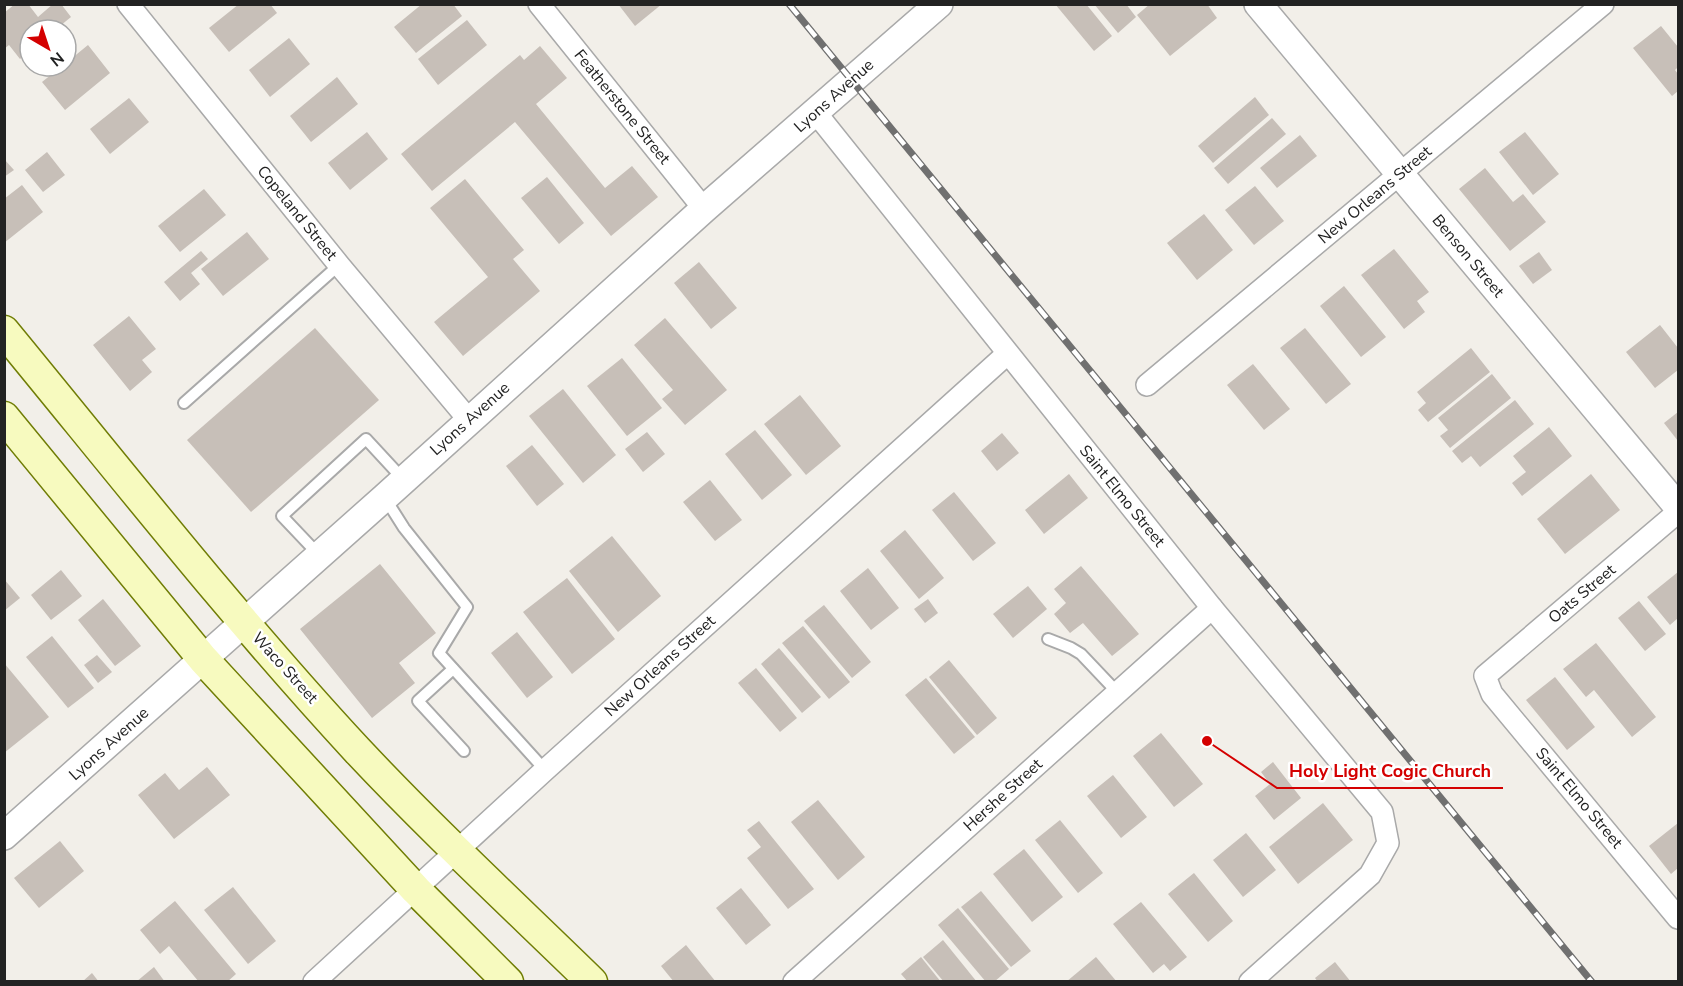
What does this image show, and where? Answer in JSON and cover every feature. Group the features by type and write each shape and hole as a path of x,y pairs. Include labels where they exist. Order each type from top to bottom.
{"main road":[{"name":"Waco Street","path":"4,331 244,622 357,750 458,852 592,981"},
{"path":"4,417 203,659 416,890 508,981"}],"street":[{"name":"Copeland Street","path":"128,4 339,265 469,420"},
{"name":"Featherstone Street","path":"539,4 704,209"},
{"name":"Lyons Avenue","path":"8,825 203,659 704,209 939,4"},
{"name":"Benson Street","path":"1258,4 1678,507"},
{"name":"New Orleans Street","path":"1147,385 1603,4"},
{"name":"Saint Elmo Street","path":"816,113 1212,608 1382,812 1388,843 1370,875 1250,981"},
{"name":"New Orleans Street","path":"314,981 458,852 544,770 1007,354"},
{"name":"Oats Street","path":"1485,676 1678,512"},
{"name":"Hershe Street","path":"794,981 1212,608"},
{"name":"Saint Elmo Street","path":"1485,676 1492,694 1678,918"}],"lane":[{"path":"184,404 339,265"},
{"path":"319,555 282,516 366,440 394,489 404,528 467,607 439,653 544,770"},
{"path":"1048,639 1081,654 1118,692"},
{"path":"453,669 418,701 464,752"}],"building":[{"path":"15,4 28,4 38,17 53,4 61,4 71,17 18,18 18,56 9,45 4,49 4,13"},
{"path":"239,4 270,4 277,13 229,52 209,28"},
{"path":"422,4 453,4 462,16 416,53 394,27"},
{"path":"618,4 662,4 635,26"},
{"path":"1055,4 1086,4 1112,36 1094,51"},
{"path":"1094,4 1126,4 1136,17 1118,33"},
{"path":"1150,4 1207,4 1217,18 1170,56 1137,15"},
{"path":"467,20 487,45 438,85 418,59"},
{"path":"1661,26 1678,47 1678,67 1675,70 1678,74 1678,91 1672,96 1633,48"},
{"path":"289,38 310,64 270,97 249,70"},
{"path":"88,45 110,73 65,110 42,82 47,78 78,78 78,53"},
{"path":"540,46 567,78 536,104 605,188 632,166 658,197 611,236 515,122 432,191 401,154 520,55 524,60"},
{"path":"337,77 358,104 311,142 290,116"},
{"path":"1255,97 1269,115 1213,163 1198,146"},
{"path":"129,98 149,122 110,154 90,129"},
{"path":"1272,118 1286,134 1228,184 1214,168"},
{"path":"367,132 388,159 350,190 328,163"},
{"path":"1525,132 1559,174 1533,195 1499,152"},
{"path":"1300,135 1317,156 1277,188 1260,168"},
{"path":"47,152 65,175 43,192 25,170"},
{"path":"4,159 14,170 4,177"},
{"path":"1485,168 1513,202 1523,194 1546,222 1510,251 1459,189"},
{"path":"547,177 584,223 559,244 521,198"},
{"path":"465,179 524,250 513,259 540,291 463,356 434,322 488,277 430,208"},
{"path":"22,185 43,212 4,243 4,199"},
{"path":"1255,186 1284,221 1254,245 1225,210"},
{"path":"204,189 226,215 180,252 158,226"},
{"path":"1204,214 1233,250 1197,280 1167,243"},
{"path":"247,232 269,259 223,296 201,269"},
{"path":"1394,249 1429,292 1417,301 1425,312 1404,329 1361,275"},
{"path":"201,251 208,259 191,273 200,284 180,301 164,282"},
{"path":"1539,252 1552,270 1533,284 1519,266"},
{"path":"699,262 737,308 711,329 674,283"},
{"path":"1344,286 1386,337 1361,357 1320,306"},
{"path":"129,316 156,349 142,360 152,372 130,391 93,345"},
{"path":"665,318 727,390 685,425 662,399 673,390 634,345"},
{"path":"1660,325 1678,348 1678,370 1655,388 1626,352"},
{"path":"315,328 379,400 251,512 187,440"},
{"path":"1305,328 1351,384 1326,404 1280,348"},
{"path":"1471,348 1490,372 1428,422 1418,410 1426,403 1417,392"},
{"path":"622,358 662,408 627,436 587,386"},
{"path":"1253,364 1290,409 1264,430 1227,385"},
{"path":"1492,374 1511,398 1450,448 1440,436 1448,430 1438,418"},
{"path":"563,389 616,455 583,483 529,416"},
{"path":"800,395 841,446 806,475 764,424"},
{"path":"1515,400 1534,424 1480,467 1471,456 1462,463 1452,451"},
{"path":"1678,412 1678,441 1664,423"},
{"path":"1549,427 1572,456 1522,496 1512,483 1526,472 1513,456"},
{"path":"755,430 792,475 762,500 725,454"},
{"path":"647,432 665,454 643,472 625,449"},
{"path":"1002,433 1019,453 997,471 981,451"},
{"path":"532,445 564,484 537,506 506,466"},
{"path":"1069,474 1088,498 1044,534 1025,510"},
{"path":"1591,474 1620,510 1565,554 1537,519"},
{"path":"710,480 742,520 715,541 683,502"},
{"path":"954,492 996,543 973,561 932,510"},
{"path":"905,530 944,578 919,599 880,551"},
{"path":"612,536 661,596 618,632 569,571"},
{"path":"380,564 436,633 399,663 415,683 372,718 300,629"},
{"path":"1081,566 1139,634 1112,656 1083,623 1070,633 1054,614 1066,603 1054,589"},
{"path":"868,568 899,608 871,630 840,591"},
{"path":"61,570 82,596 51,620 31,595"},
{"path":"1678,572 1678,618 1670,625 1647,597"},
{"path":"567,578 615,639 572,674 523,612"},
{"path":"4,579 20,598 4,611"},
{"path":"1028,586 1047,609 1013,638 993,614"},
{"path":"103,599 141,646 115,666 78,620"},
{"path":"928,599 938,613 925,623 914,609"},
{"path":"1639,601 1666,634 1645,651 1618,618"},
{"path":"824,605 871,662 852,678 804,621"},
{"path":"803,626 850,682 829,699 782,643"},
{"path":"517,632 553,677 527,698 491,653"},
{"path":"52,636 94,688 68,708 26,657"},
{"path":"1596,643 1656,717 1632,737 1594,690 1586,697 1563,669"},
{"path":"779,648 821,697 802,713 761,664"},
{"path":"97,655 112,672 98,683 84,665"},
{"path":"949,660 997,718 977,735 929,677"},
{"path":"4,663 49,717 4,753"},
{"path":"756,668 797,718 780,732 738,683"},
{"path":"1555,677 1595,727 1567,750 1526,700"},
{"path":"926,678 975,737 954,754 905,695"},
{"path":"1161,733 1203,784 1174,807 1133,756"},
{"path":"1273,762 1301,798 1274,820 1255,796 1270,784 1261,772"},
{"path":"207,767 230,795 174,839 138,795 165,773 179,790"},
{"path":"1113,775 1147,817 1121,838 1087,796"},
{"path":"818,800 865,857 838,880 791,822"},
{"path":"1323,803 1353,840 1298,884 1269,847"},
{"path":"1060,820 1103,873 1078,893 1035,840"},
{"path":"759,821 814,889 788,909 747,858 761,847 747,830"},
{"path":"1678,823 1678,868 1671,874 1649,846"},
{"path":"1246,833 1276,870 1243,897 1213,860"},
{"path":"60,841 84,871 39,908 14,878"},
{"path":"1024,849 1063,897 1032,922 993,874"},
{"path":"1194,873 1233,921 1208,942 1168,894"},
{"path":"233,887 276,941 248,964 204,910"},
{"path":"741,888 771,925 746,945 716,908"},
{"path":"981,891 1031,951 1011,967 961,907"},
{"path":"175,901 236,974 227,982 199,982 169,946 160,954 140,930"},
{"path":"1141,902 1187,957 1170,971 1164,964 1153,973 1113,924"},
{"path":"958,908 1009,969 994,982 986,982 938,925"},
{"path":"943,940 977,982 944,982 923,957"},
{"path":"686,945 716,982 674,982 661,966"},
{"path":"921,957 941,982 908,982 901,974"},
{"path":"1096,957 1117,982 1066,982"},
{"path":"1335,962 1351,982 1318,982 1315,978"},
{"path":"154,967 165,982 136,982"},
{"path":"92,973 99,982 82,982"}],"railway":[{"path":"789,4 1592,982"}],"place":[{"name":"Holy Light Cogic Church","path":"1207,741"}]}
